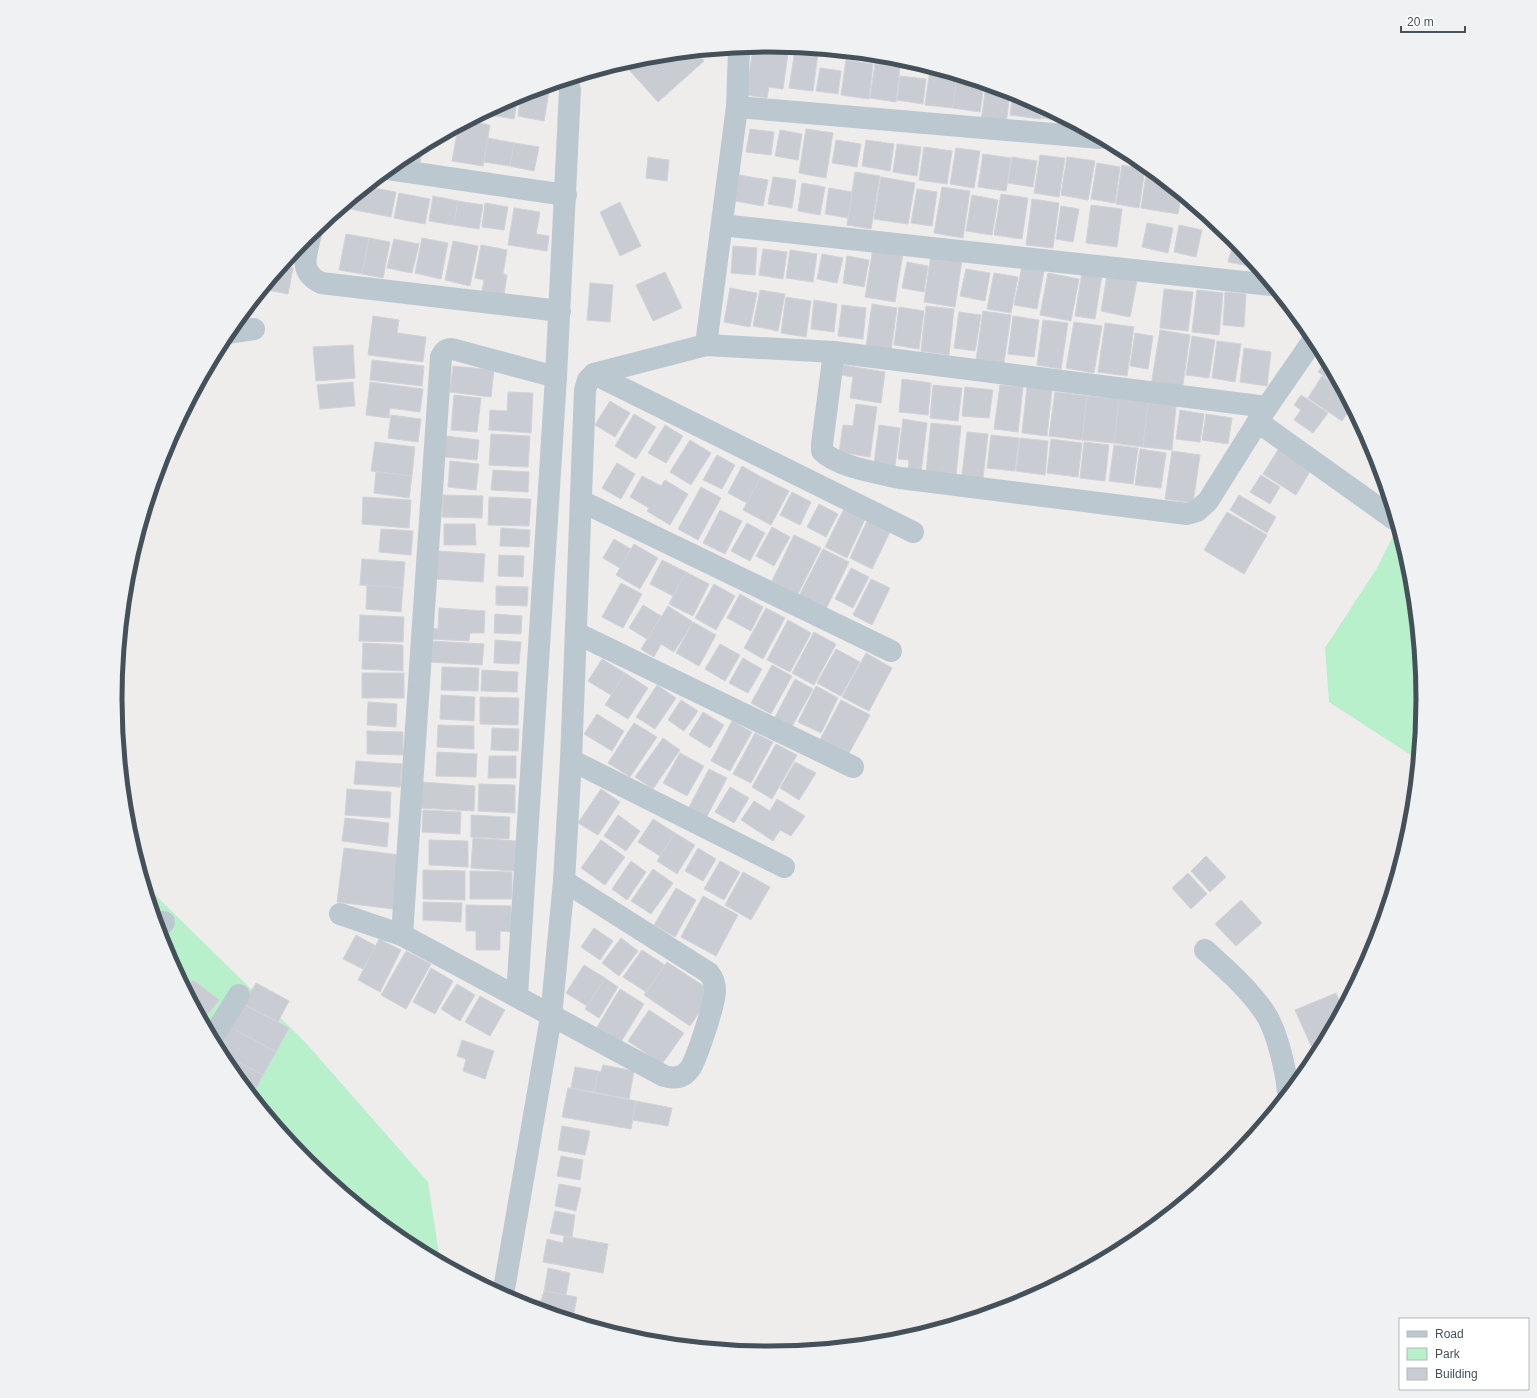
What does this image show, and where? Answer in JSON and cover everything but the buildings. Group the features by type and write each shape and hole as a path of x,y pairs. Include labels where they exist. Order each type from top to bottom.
{"street":[{"path":"706,344 737,107 739,53"},
{"path":"504,1289 532,1005 556,377 566,195 570,90 568,84"},
{"path":"737,107 1088,137"},
{"path":"396,170 566,195"},
{"path":"722,225 1266,285"},
{"path":"309,244 305,266 310,277 321,283 560,311"},
{"path":"237,332 254,329"},
{"path":"532,1005 564,881 571,760 585,390 588,380 594,374 706,344 834,352 1262,414 1388,514"},
{"path":"834,352 822,444 822,451 832,459 900,478 1187,514 1197,511 1208,501 1262,414 1310,345"},
{"path":"402,935 441,357 447,349 452,349 556,377"},
{"path":"594,374 913,532"},
{"path":"581,501 891,651"},
{"path":"576,633 853,767"},
{"path":"571,760 784,867"},
{"path":"340,914 402,935 664,1076 672,1078 685,1074 691,1068 716,992 709,973 564,881"},
{"path":"1205,950 1236,979 1266,1013 1280,1047 1287,1086"},
{"path":"215,1033 239,995"}],"green space":[{"path":"1394,535 1403,573 1410,615 1414,657 1416,699 1413,756 1329,702 1325,648 1377,568"},
{"path":"151,891 305,1042 428,1182 439,1255 409,1237 342,1185 282,1126 255,1093 208,1022 188,985 171,947"}]}
